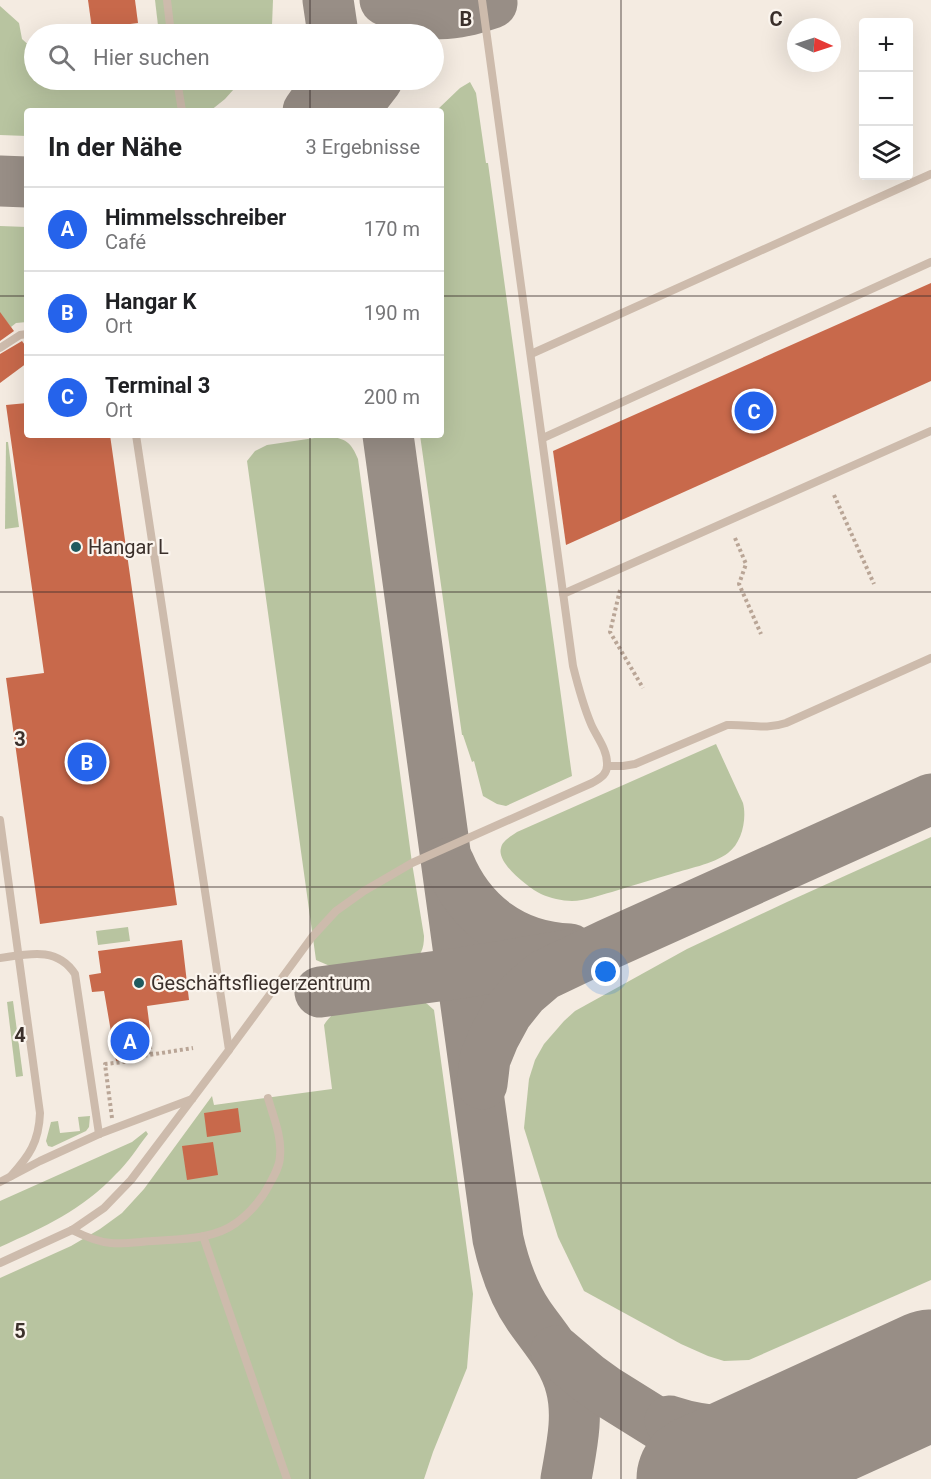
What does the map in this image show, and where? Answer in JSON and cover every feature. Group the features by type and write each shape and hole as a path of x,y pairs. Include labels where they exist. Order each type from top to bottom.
{"lane":[{"path":"167,0 170,24"},
{"path":"0,1263 72,1230 104,1208 131,1180 312,938 336,911 364,891 412,863 525,814 602,778 605,774 606,754 591,724 573,666 482,0"},
{"path":"179,90 182,108"},
{"path":"531,354 931,174"},
{"path":"543,438 931,262"},
{"path":"0,348 24,334"},
{"path":"563,594 931,430"},
{"path":"136,438 229,1050"},
{"path":"607,765 635,764 727,725 775,727 931,658"},
{"path":"0,820 40,1113 37,1138 31,1150 11,1176"},
{"path":"0,958 36,954 58,957 69,964 75,974 99,1134"},
{"path":"72,1230 92,1239 109,1243 192,1238 215,1233 235,1224 254,1206 266,1190 280,1158 280,1141 268,1098"},
{"path":"0,1182 99,1134 193,1099"},
{"path":"203,1236 287,1479"}],"path":[{"path":"834,495 874,584"},
{"path":"735,538 746,564 739,584 761,634"},
{"path":"620,590 610,632 643,688"},
{"path":"149,1040 151,1054"},
{"path":"114,1128 105,1064 133,1061 136,1057 193,1048"}],"green space":[{"path":"155,0 273,0 272,24 158,24"},
{"path":"0,6 19,23 24,41 24,90 233,90 214,108 24,108 24,136 0,135"},
{"path":"470,82 476,93 486,163 488,163 572,776 506,806 483,796 474,761 472,762 462,735 420,438 444,438 444,108 439,108 460,88"},
{"path":"0,226 24,227 24,322 16,323 11,327 3,317 0,319"},
{"path":"314,438 339,438 347,442 358,459 412,863 424,936 421,952 409,964 346,973 316,960 247,461 255,451 267,445"},
{"path":"6,442 8,442 19,527 5,529"},
{"path":"716,744 744,809 744,823 740,837 733,849 722,857 700,866 612,892 572,901 541,894 522,881 503,861 502,845 517,832"},
{"path":"931,837 931,1280 749,1360 724,1361 681,1344 584,1291 558,1237 524,1128 529,1079 535,1060 544,1044 575,1011 687,949"},
{"path":"128,927 130,941 98,945 96,931"},
{"path":"406,997 422,1000 434,1010 473,1294 467,1368 424,1479 0,1479 0,1278 71,1246 122,1213 144,1189 212,1096 214,1105 332,1089 324,1025 330,1017 349,1006 360,1003"},
{"path":"13,1001 23,1076 16,1077 7,1002"},
{"path":"90,1116 89,1127 86,1131 52,1147 48,1146 46,1141 51,1122 58,1121 60,1133 80,1131 78,1117"},
{"path":"146,1131 148,1134 125,1165 90,1198 48,1224 0,1247 0,1201 132,1142"}],"building":[{"path":"88,0 135,0 138,23 91,24"},
{"path":"931,283 931,381 566,545 553,451"},
{"path":"0,312 14,331 0,341"},
{"path":"22,341 24,344 24,365 0,383 0,354"},
{"path":"24,403 24,438 110,438 177,905 40,924 6,678 44,673 6,405"},
{"name":"Geschäftsfliegerzentrum","path":"182,940 189,1000 147,1006 151,1037 147,1043 134,1044 135,1054 131,1059 116,1061 104,991 92,992 89,975 101,973 98,951"},
{"path":"238,1108 241,1132 207,1137 204,1113"},
{"path":"213,1142 218,1175 187,1180 182,1146"}],"taxiway":[{"path":"328,0 332,24"},
{"path":"385,0 414,11 434,14 454,13 492,3"},
{"path":"310,108 322,90"},
{"path":"355,108 369,90"},
{"path":"0,181 24,182"},
{"path":"388,438 498,1239 506,1269 518,1298 559,1358 571,1387 574,1421 566,1479"},
{"path":"482,1084 485,1059 507,1013 523,993 544,975 931,799"},
{"path":"449,863 469,898 496,924 530,942 570,949"},
{"path":"320,992 461,973 568,955"},
{"path":"556,1351 606,1391 747,1479"},
{"path":"670,1421 716,1431 766,1432 796,1428 837,1416"}],"runway":[{"path":"701,1479 931,1374"}],"place":[{"name":"Terminal 3","path":"754,411"},
{"name":"Hangar L","path":"76,547"},
{"name":"Hangar K","path":"87,762"},
{"name":"Geschäftsfliegerzentrum","path":"139,983"},
{"name":"Himmelsschreiber","path":"130,1041"}]}
